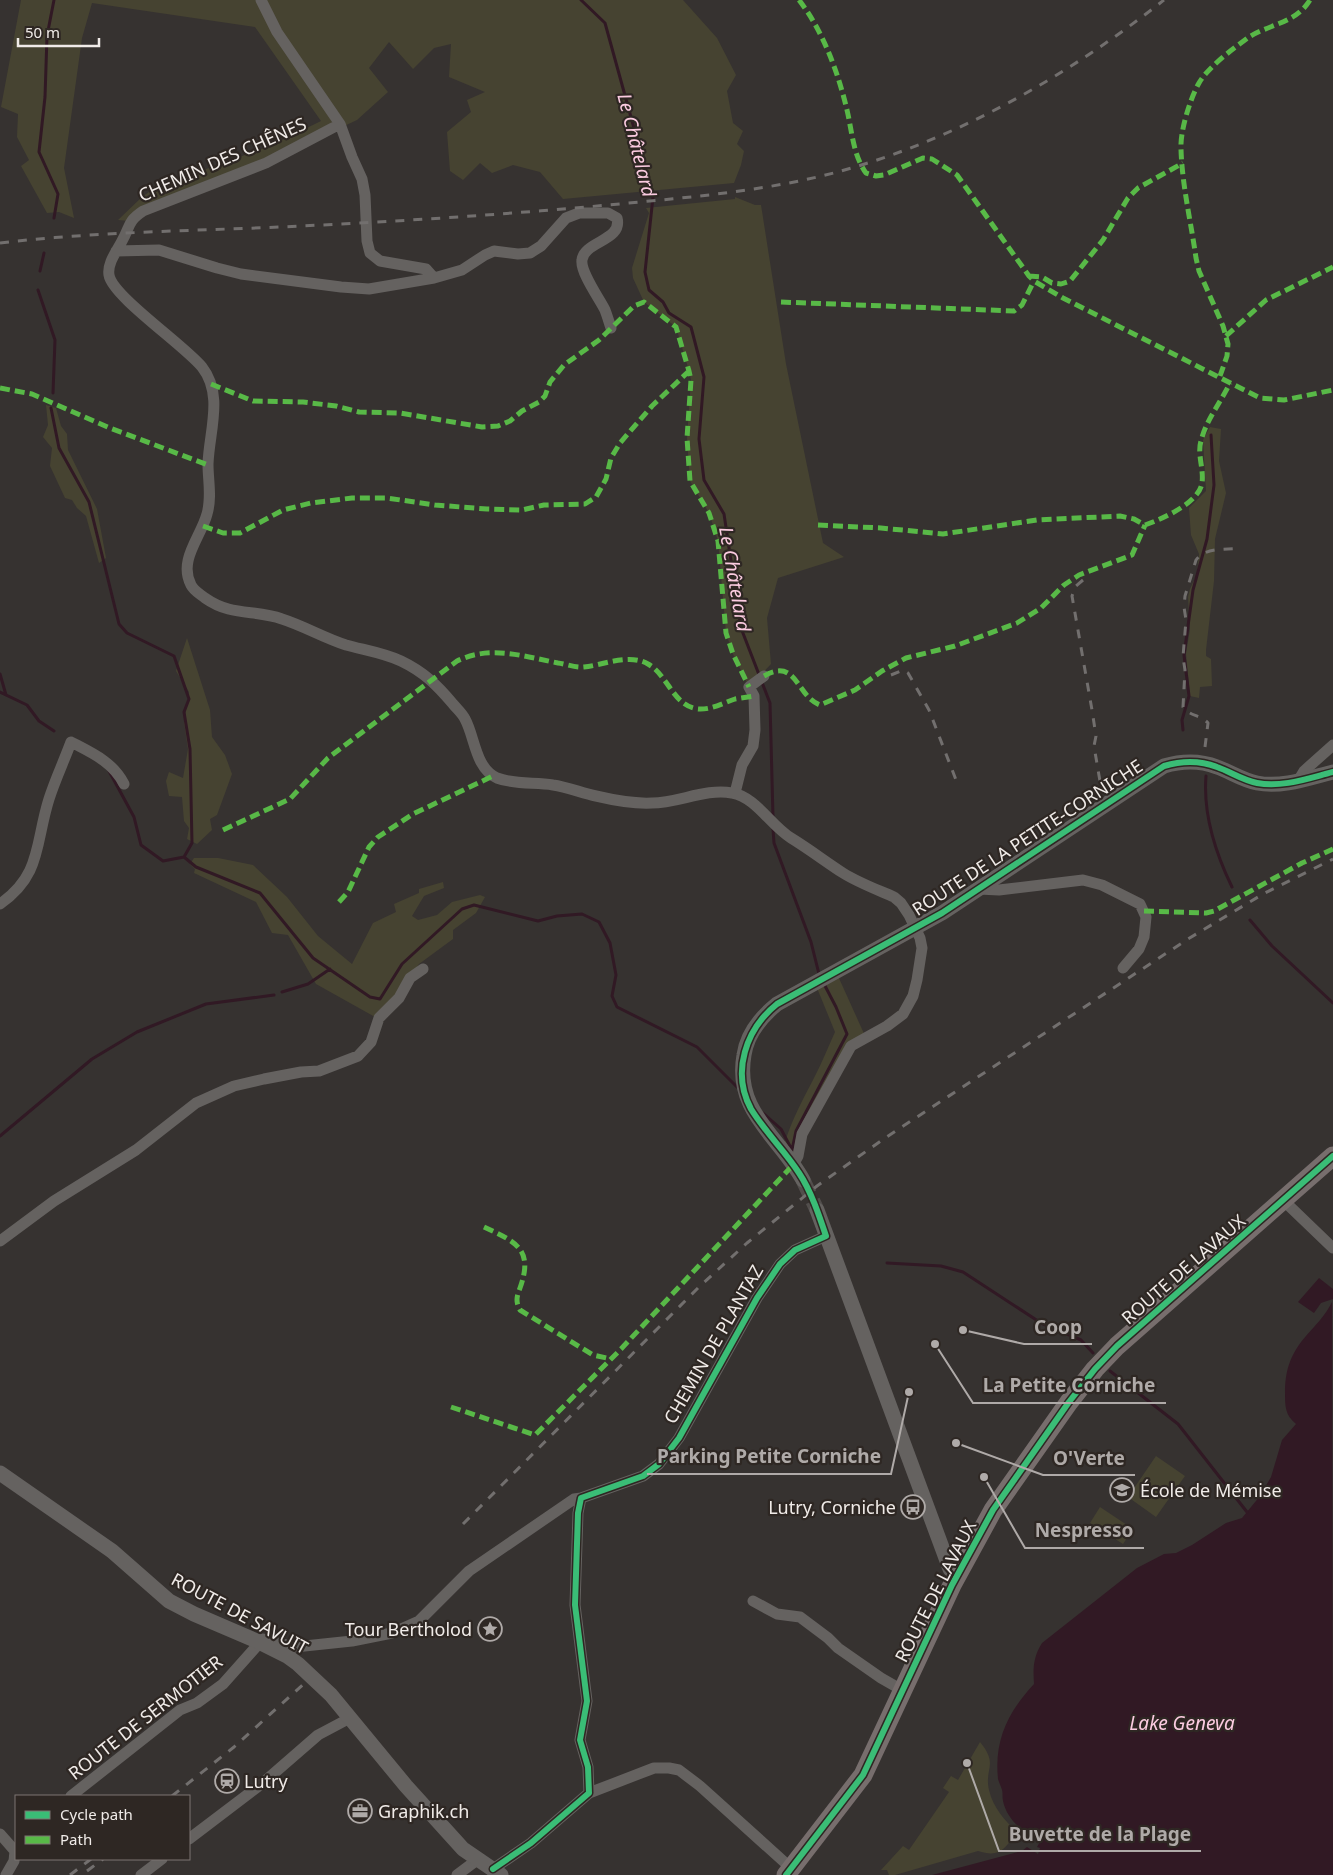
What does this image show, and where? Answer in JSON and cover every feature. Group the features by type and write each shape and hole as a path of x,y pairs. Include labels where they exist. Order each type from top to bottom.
{"main road":[{"name":"ROUTE DE LAVAUX","path":"789,1872 863,1775 957,1575 993,1510 1068,1402 1117,1346 1333,1156"}],"street":[{"name":"CHEMIN DES CHÊNES","path":"114,254 124,239 130,222 143,211 266,162 340,124 277,32 260,0"},
{"path":"340,124 362,179 365,195 367,241 370,253 380,261 426,269 434,278"},
{"path":"611,328 606,312 581,261 586,250 610,236 616,228 617,218 608,212 589,212 566,218 541,246 530,252 518,254 494,251 462,270 434,278 369,289 241,274 159,250 114,254 109,269 110,279 114,286 129,302 183,347 201,366 211,384 214,409 208,465 210,497 208,513 191,547 189,580 192,587 213,604 241,613 278,617 340,642 398,659 422,672 432,680 465,718 479,757 493,776 526,784 554,785 599,797 652,804 721,792 735,793 751,801 778,827 846,875 894,897 909,915 920,938 922,948 913,996 903,1014 887,1026 852,1046 802,1134 798,1156 794,1165"},
{"path":"735,793 742,765 753,746 756,681"},
{"path":"0,904 27,879 35,859 49,800 72,742 107,762 119,774 124,784"},
{"path":"1298,781 1304,771 1333,745"},
{"name":"ROUTE DE LA PETITE-CORNICHE","path":"803,1180 794,1165 750,1107 742,1079 743,1060 748,1040 763,1016 777,1004 942,913 1164,766 1189,762 1219,767 1234,775 1258,783 1268,784 1298,781 1333,772"},
{"path":"979,889 999,890 1083,880 1102,885 1140,904 1146,917 1144,937 1139,949 1123,968"},
{"path":"0,1241 54,1201 136,1150 196,1103 234,1086 282,1076 319,1071 358,1056 371,1042 379,1018 399,998 410,978 423,969"},
{"path":"1284,1200 1333,1248"},
{"path":"817,1210 950,1569 957,1575"},
{"name":"CHEMIN DE PLANTAZ","path":"259,1642 263,1639 295,1647 352,1641 392,1633 419,1622 469,1571 574,1499 643,1476 659,1464 680,1438 757,1298 780,1264 795,1250 826,1236"},
{"name":"ROUTE DE SAVUIT","path":"0,1473 112,1551 169,1601 259,1642 286,1656 308,1673 350,1718 406,1786 463,1849 497,1872"},
{"path":"581,1498 578,1513 575,1606 587,1701 580,1740 588,1767 589,1793"},
{"path":"753,1601 777,1614 800,1617 846,1653 902,1690"},
{"name":"ROUTE DE SERMOTIER","path":"72,1795 180,1710 198,1703 223,1684 259,1642"},
{"path":"190,1838 264,1782 318,1735 350,1718"},
{"path":"497,1872 589,1793 654,1768 669,1768 679,1770 700,1786 789,1872"},
{"path":"0,1834 13,1844 15,1851 14,1861 6,1875"},
{"path":"141,1875 161,1860"},
{"path":"457,1875 477,1860"}],"shaded area":[{"path":"21,0 683,0 717,38 736,75 727,91 733,123 743,131 737,144 744,151 741,165 734,183 563,199 540,172 513,165 492,173 480,163 463,180 450,171 447,132 471,112 467,100 485,92 449,77 451,44 434,48 413,69 389,42 369,68 388,92 357,120 266,163 130,221 118,220 142,197 156,187 270,146 321,121 255,27 92,3 82,38 64,168 74,218 59,212 47,213 21,166 29,160 17,137 18,114 1,107"},
{"path":"735,197 755,205 761,205 786,364 823,543 844,557 778,578 767,618 771,664 749,687 733,654 726,633 718,541 709,513 690,481 687,438 691,380 689,371 676,327 644,302 633,278 632,268 649,213 646,208 735,199"},
{"path":"46,405 56,408 61,426 67,434 68,450 97,509 106,558 99,563 86,516 77,508 72,500 65,498 50,466 52,448 43,437 48,425"},
{"path":"1210,427 1221,429 1219,461 1226,493 1215,539 1214,581 1206,650 1206,656 1211,659 1212,686 1200,687 1199,698 1190,696 1186,654 1190,629 1188,597 1197,574 1199,554 1191,535 1189,508 1206,491 1203,440"},
{"path":"187,638 210,710 212,737 225,755 232,774 217,815 210,819 212,830 197,844 187,839 189,828 184,821 182,797 169,796 166,781 169,772 183,778 188,749 184,722 189,692 176,671"},
{"path":"194,858 218,858 253,865 287,897 318,936 352,964 373,923 396,912 394,904 419,893 419,889 443,882 444,888 424,896 412,916 418,920 437,915 452,902 480,895 485,897 476,913 453,930 453,939 419,964 397,996 375,1017 316,984 288,935 272,933 256,902 194,873 195,869 190,864"},
{"path":"838,976 866,1038 851,1046 802,1134 798,1156 784,1145 801,1102 820,1067 835,1032 817,988"},
{"path":"1156,1456 1185,1476 1156,1517 1128,1497"},
{"path":"1100,1507 1133,1529 1123,1544 1090,1523"},
{"path":"980,1742 989,1756 988,1783 993,1802 1017,1833 1005,1848 997,1853 978,1851 895,1875 889,1875 887,1870 881,1870 903,1846 909,1850 949,1792 943,1788 951,1776 958,1780"}],"water":[{"path":"1319,1278 1333,1289 1333,1299 1321,1303 1314,1313 1298,1302"},
{"name":"Lake Geneva","path":"1332,1302 1333,1875 932,1875 1022,1851 1027,1847 1038,1854 1040,1848 1037,1847 1042,1838 1037,1835 1034,1838 1019,1827 1011,1818 1003,1800 997,1765 1001,1739 1010,1716 1034,1684 1034,1663 1039,1648 1042,1643 1137,1568 1164,1554 1176,1553 1226,1523 1242,1518 1260,1496 1271,1477 1282,1440 1296,1424 1292,1421 1286,1410 1285,1402 1285,1383 1292,1357 1301,1342 1324,1315"}],"waterway":[{"path":"54,0 47,36 45,97 39,152 58,194 54,218"},
{"name":"Le Châtelard","path":"581,0 605,23 653,197 645,272 649,290 663,302 669,313 691,327 704,377 699,439 704,480 724,514 741,628 770,703 773,817"},
{"path":"40,271 44,253"},
{"path":"38,290 55,340 53,393"},
{"path":"51,408 59,448 89,502 119,624 127,633 174,656 189,699 184,712 190,749 192,843 184,857"},
{"path":"1183,730 1182,720 1189,696 1184,655 1193,590 1207,539 1214,485 1211,435"},
{"path":"0,674 6,695"},
{"path":"0,692 27,705 39,721 54,731"},
{"path":"109,771 134,817 141,845 163,861 184,857"},
{"path":"1206,776 1207,804 1212,833 1232,887"},
{"name":"Le Châtelard","path":"773,829 774,843 811,942 819,974"},
{"path":"184,857 196,867 260,893 313,958 370,997 380,999 402,964 462,909 474,905 538,921 557,916 582,914 599,922 610,943 616,975 612,996 617,1007 697,1047 737,1087"},
{"path":"1250,920 1272,946 1333,1003"},
{"path":"282,992 308,984 330,969"},
{"name":"Le Châtelard","path":"792,1150 796,1131 847,1034 823,982"},
{"path":"0,1136 92,1059 137,1032 206,1004 274,995"},
{"name":"Le Châtelard","path":"763,1113 781,1129 792,1150"},
{"path":"887,1263 941,1266 963,1272 1041,1323 1081,1340 1093,1353"},
{"path":"1110,1371 1178,1424 1247,1512"}],"tunnel":[{"path":"803,1180 817,1210"}],"railway":[{"path":"0,243 105,234 321,225 526,212 702,196 794,182 855,167 897,153 938,137 978,118 1055,76 1129,27 1164,0"},
{"path":"1205,747 1208,723 1188,712 1183,707 1185,596 1196,560 1200,556 1210,551 1239,548"},
{"path":"1083,580 1076,586 1072,596 1096,736 1094,746 1102,793"},
{"path":"891,675 903,670 908,673 929,710 958,785"},
{"path":"463,1524 699,1287 747,1243 817,1186 885,1138 1188,939 1263,894 1333,859"},
{"path":"173,1795 234,1747 308,1680"},
{"path":"70,1875 90,1860"},
{"path":"87,1871 102,1860"}],"marked path":[{"path":"799,0 808,12 829,52 847,110 858,159 866,173 876,176 884,175 923,158 932,159 957,175 1029,276 1063,298 1260,398 1284,400 1333,390"},
{"path":"1220,376 1227,356 1228,344 1223,326 1199,271 1196,258 1182,163 1181,142 1184,124 1199,83 1215,64 1249,37 1298,14 1310,0"},
{"path":"1029,276 1042,277 1052,283 1061,284 1070,281 1103,240 1128,198 1138,188 1183,163"},
{"path":"1226,336 1266,300 1333,267"},
{"path":"781,302 1014,311 1022,305 1034,281"},
{"path":"211,384 253,401 303,402 336,406 359,412 400,413 482,427 498,426 510,421 522,411 539,402 545,396 550,382 564,365 599,340 634,306 644,302 676,327 689,371 691,380 687,438 690,481 709,513 718,541 726,633 733,654 749,687"},
{"path":"203,526 223,533 240,533 283,510 311,503 352,498 387,498 435,505 522,510 544,505 585,504 596,497 606,479 611,458 620,443 652,406 689,371"},
{"path":"1145,525 1179,509 1194,497 1199,490 1202,483 1200,446 1203,433 1230,383"},
{"path":"0,388 32,394 110,428 208,465"},
{"path":"818,525 881,528 943,534 1037,520 1120,516 1134,519 1145,525"},
{"path":"764,676 775,671 783,671 790,674 806,694 820,705 855,690 882,671 906,658 955,646 1017,623 1041,608 1064,585 1079,575 1132,555 1145,525"},
{"path":"223,830 290,799 328,758 457,661 469,656 507,653 581,667 625,660 641,661 655,669 682,702 689,707 698,709 754,696"},
{"path":"339,902 348,892 369,847 378,837 413,814 493,776"},
{"path":"1144,911 1206,913 1214,911 1302,863 1333,849"},
{"path":"451,1407 535,1435 621,1349 793,1165"},
{"path":"484,1227 505,1237 519,1248 523,1256 525,1264 524,1275 517,1299 520,1310 593,1355 611,1359"}],"cycle path":[{"path":"493,1869 531,1843 589,1793 588,1767 580,1740 587,1701 575,1605 578,1513 581,1498 643,1476 659,1464 679,1438 757,1298 780,1264 795,1250 826,1236 803,1180 751,1109 745,1095 742,1080 745,1052 750,1038 766,1014 777,1004 942,913 1164,766 1183,762 1204,763 1246,780 1266,784 1295,782 1333,772"},
{"path":"786,1875 863,1775 952,1585 993,1510 1069,1402 1095,1369 1117,1346 1333,1156"}],"place":[{"name":"Coop","path":"963,1330"},
{"name":"La Petite Corniche","path":"935,1344"},
{"name":"Parking Petite Corniche","path":"909,1392"},
{"name":"O'Verte","path":"956,1443"},
{"name":"Nespresso","path":"984,1477"},
{"name":"École de Mémise","path":"1122,1490"},
{"name":"Lutry, Corniche","path":"913,1507"},
{"name":"Tour Bertholod","path":"490,1629"},
{"name":"Buvette de la Plage","path":"967,1763"},
{"name":"Lutry","path":"227,1781"},
{"name":"Graphik.ch","path":"360,1811"}]}
